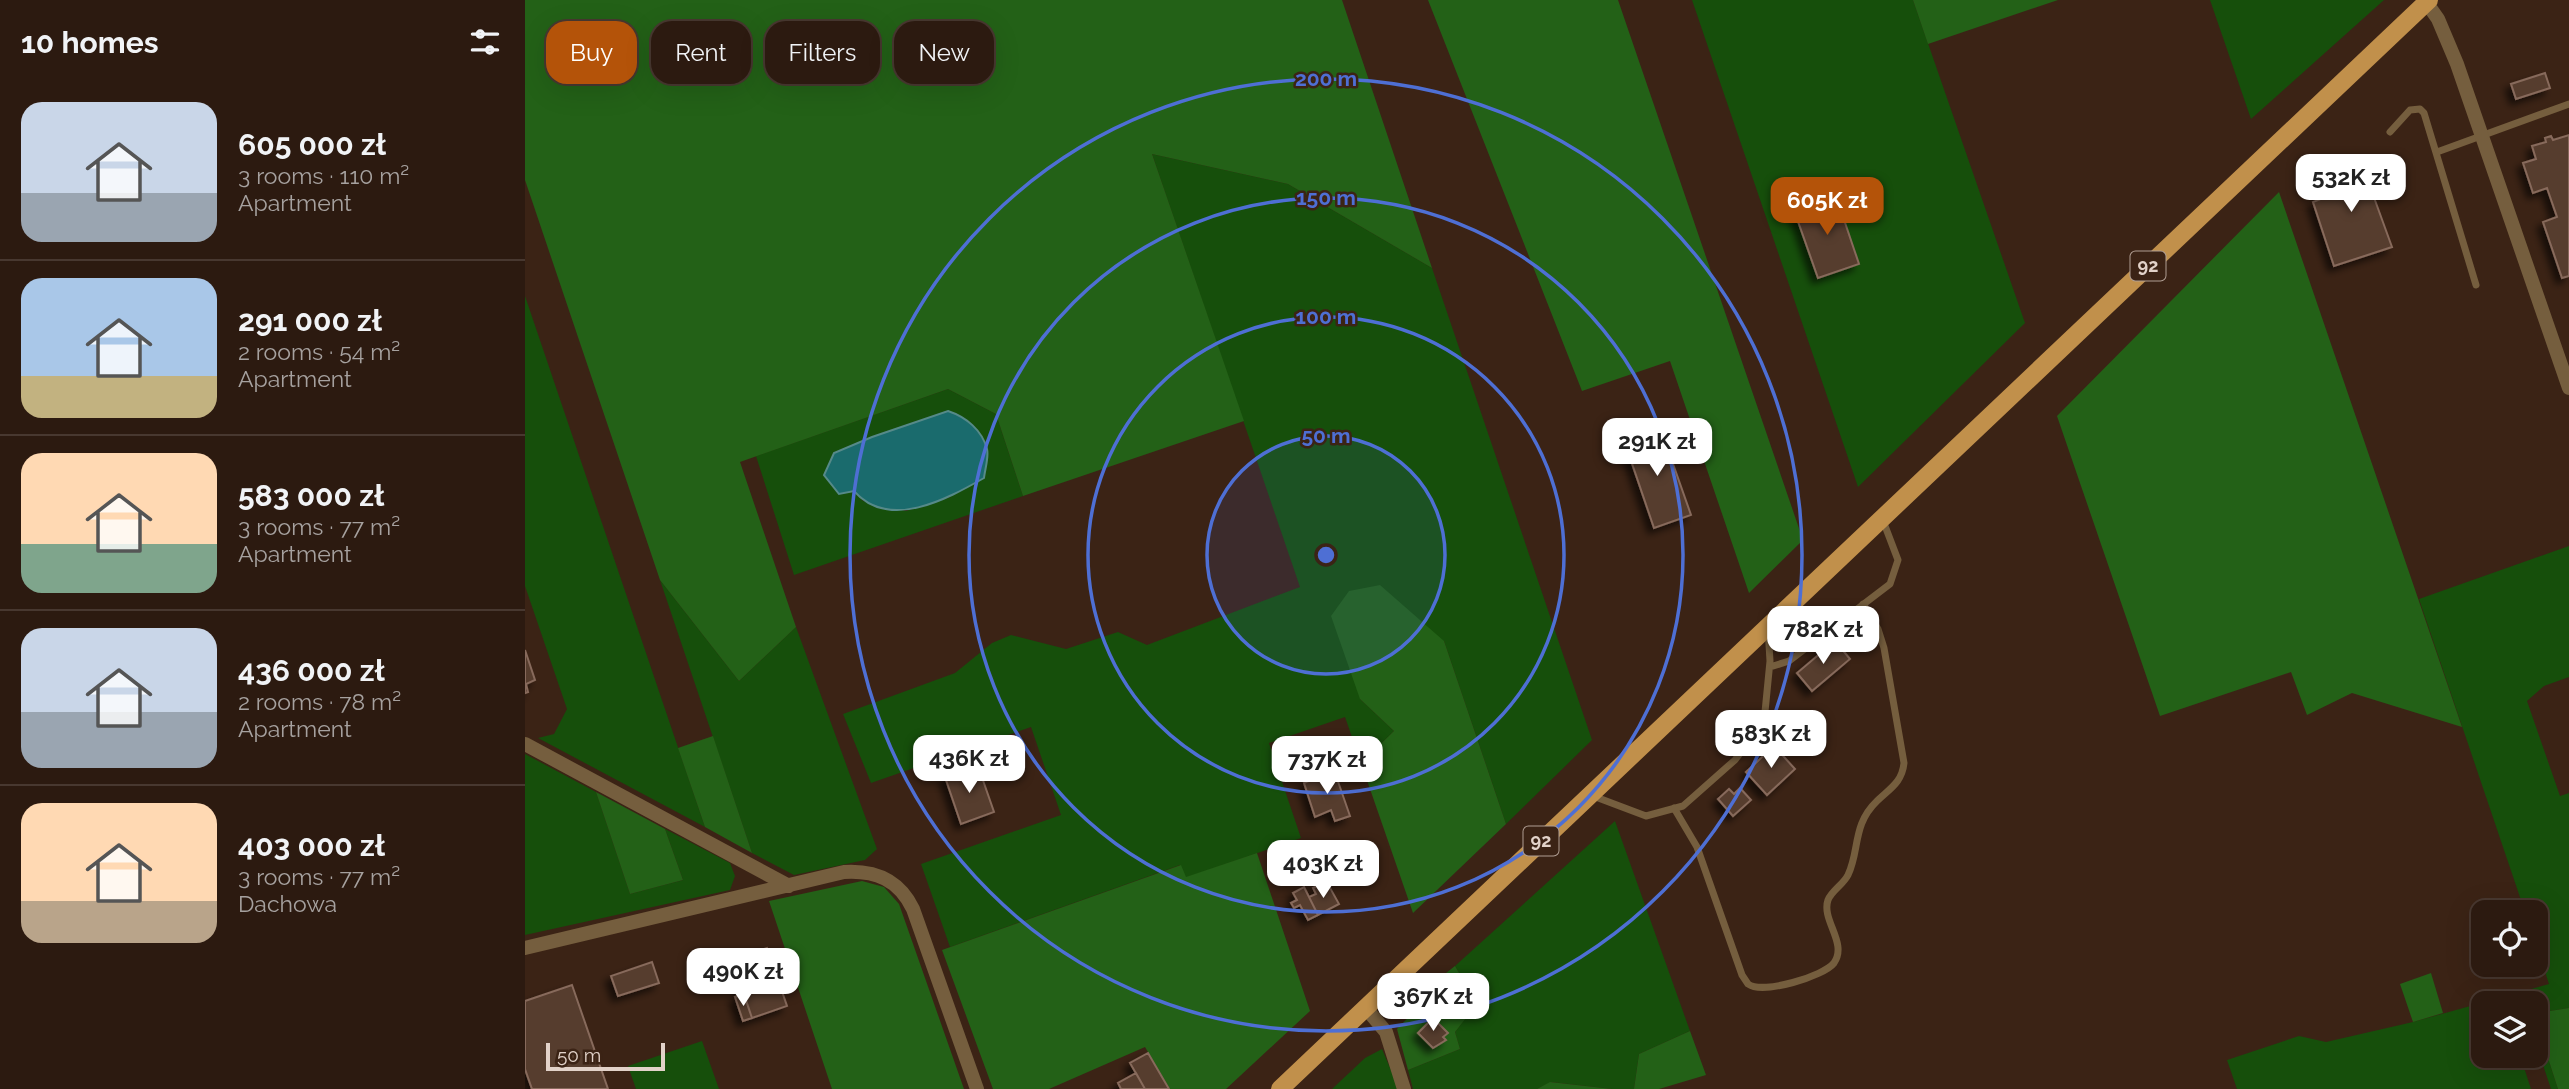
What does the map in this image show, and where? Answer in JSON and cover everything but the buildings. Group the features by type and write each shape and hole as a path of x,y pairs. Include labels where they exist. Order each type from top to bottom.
{"main road":[{"name":"92","path":"1280,1089 2428,1"}],"street":[{"path":"2428,1 2445,33 2569,388"},
{"path":"525,744 789,886"},
{"path":"525,948 844,872 859,871 883,876 900,889 913,909 977,1089"},
{"path":"1366,1007 1386,1032 1402,1084"}],"lane":[{"path":"2437,152 2569,104"},
{"path":"2390,132 2410,110 2420,109 2430,129 2476,285"},
{"path":"1770,667 1789,661 1890,584 1898,560 1882,518"},
{"path":"1674,808 1697,847 1742,975 1749,984 1756,987 1780,987 1826,970 1834,962 1838,943 1827,905 1830,896 1847,878 1861,824 1875,802 1898,783 1903,773 1904,763 1884,648 1878,629 1863,604"},
{"path":"1589,795 1646,816 1683,806 1735,760 1764,722 1770,667 1768,626"}],"green space":[{"path":"525,0 1342,0 1432,268 1288,184 1152,154 1244,421 1023,496 996,414 948,389 740,462 796,627 739,681 660,580 525,180"},
{"path":"1428,0 1618,0 1803,540 1749,593 1670,361 1582,391"},
{"path":"1692,0 1913,0 2025,323 1858,487"},
{"path":"1913,0 2058,0 1928,44"},
{"path":"2210,0 2384,0 2251,119"},
{"path":"1152,154 1288,184 1432,268 1592,740 1506,824 1444,641 1360,699 1394,731 1361,763 1345,717 1269,743 1301,838 1185,878 1180,865 950,947 921,864 1061,815 1031,727 871,783 843,714 955,673 992,643 1011,635 1066,649 1118,632 1147,645 1300,587"},
{"path":"2279,192 2462,727 2352,693 2307,715 2291,672 2160,716 2057,416"},
{"path":"525,296 705,827 538,738 554,734 567,709 525,586"},
{"path":"948,389 996,414 1023,496 794,575 756,456","holes":["854,491 951,497 906,511 863,501"]},
{"path":"2569,546 2569,677 2544,686 2527,701 2560,796 2569,793 2569,1008 2548,1011 2548,991 2524,991 2549,984 2547,977 2548,900 2521,900 2419,599"},
{"path":"660,580 739,681 796,627 877,849 865,860 794,875 752,853"},
{"path":"1380,585 1444,641 1506,824 1413,913 1361,763 1394,731 1360,699 1331,616 1349,591"},
{"path":"713,736 752,853 705,827 678,748"},
{"path":"525,754 596,792 630,894 683,880 665,829 730,863 735,876 730,890 525,935"},
{"path":"596,792 665,829 683,880 630,894"},
{"path":"1615,821 1690,1031 1639,1054 1634,1089 1551,1082 1537,1089 1413,1089 1408,1070 1460,1049 1455,1032 1477,1003 1455,966"},
{"path":"1257,853 1310,1011 1226,1089 1170,1089 1145,1047 1049,1089 993,1089 942,950 1181,865 1186,877"},
{"path":"862,881 884,887 899,904 964,1089 832,1089 769,901"},
{"path":"1455,966 1477,1004 1455,1032 1460,1049 1408,1070 1397,1029 1439,986 1437,980"},
{"path":"2431,973 2443,1013 2413,1022 2400,984"},
{"path":"2471,1006 2471,1068 2524,1068 2531,1089 2237,1089 2227,1060 2299,1036 2326,1042"},
{"path":"2569,1008 2569,1089 2558,1089 2548,1058 2548,1011"},
{"path":"1690,1031 1706,1075 1659,1089 1634,1089 1639,1054"},
{"path":"702,1041 719,1089 636,1089 628,1066"},
{"path":"1382,1049 1399,1089 1332,1089 1365,1058"},
{"path":"2548,1058 2558,1089 2551,1089 2544,1068 2548,1068"},
{"path":"1550,1082 1612,1089 1537,1089"}],"water":[{"path":"948,411 972,425 987,449 984,478 953,495 918,507 884,509 868,503 854,491 839,494 824,475 834,453"}]}
